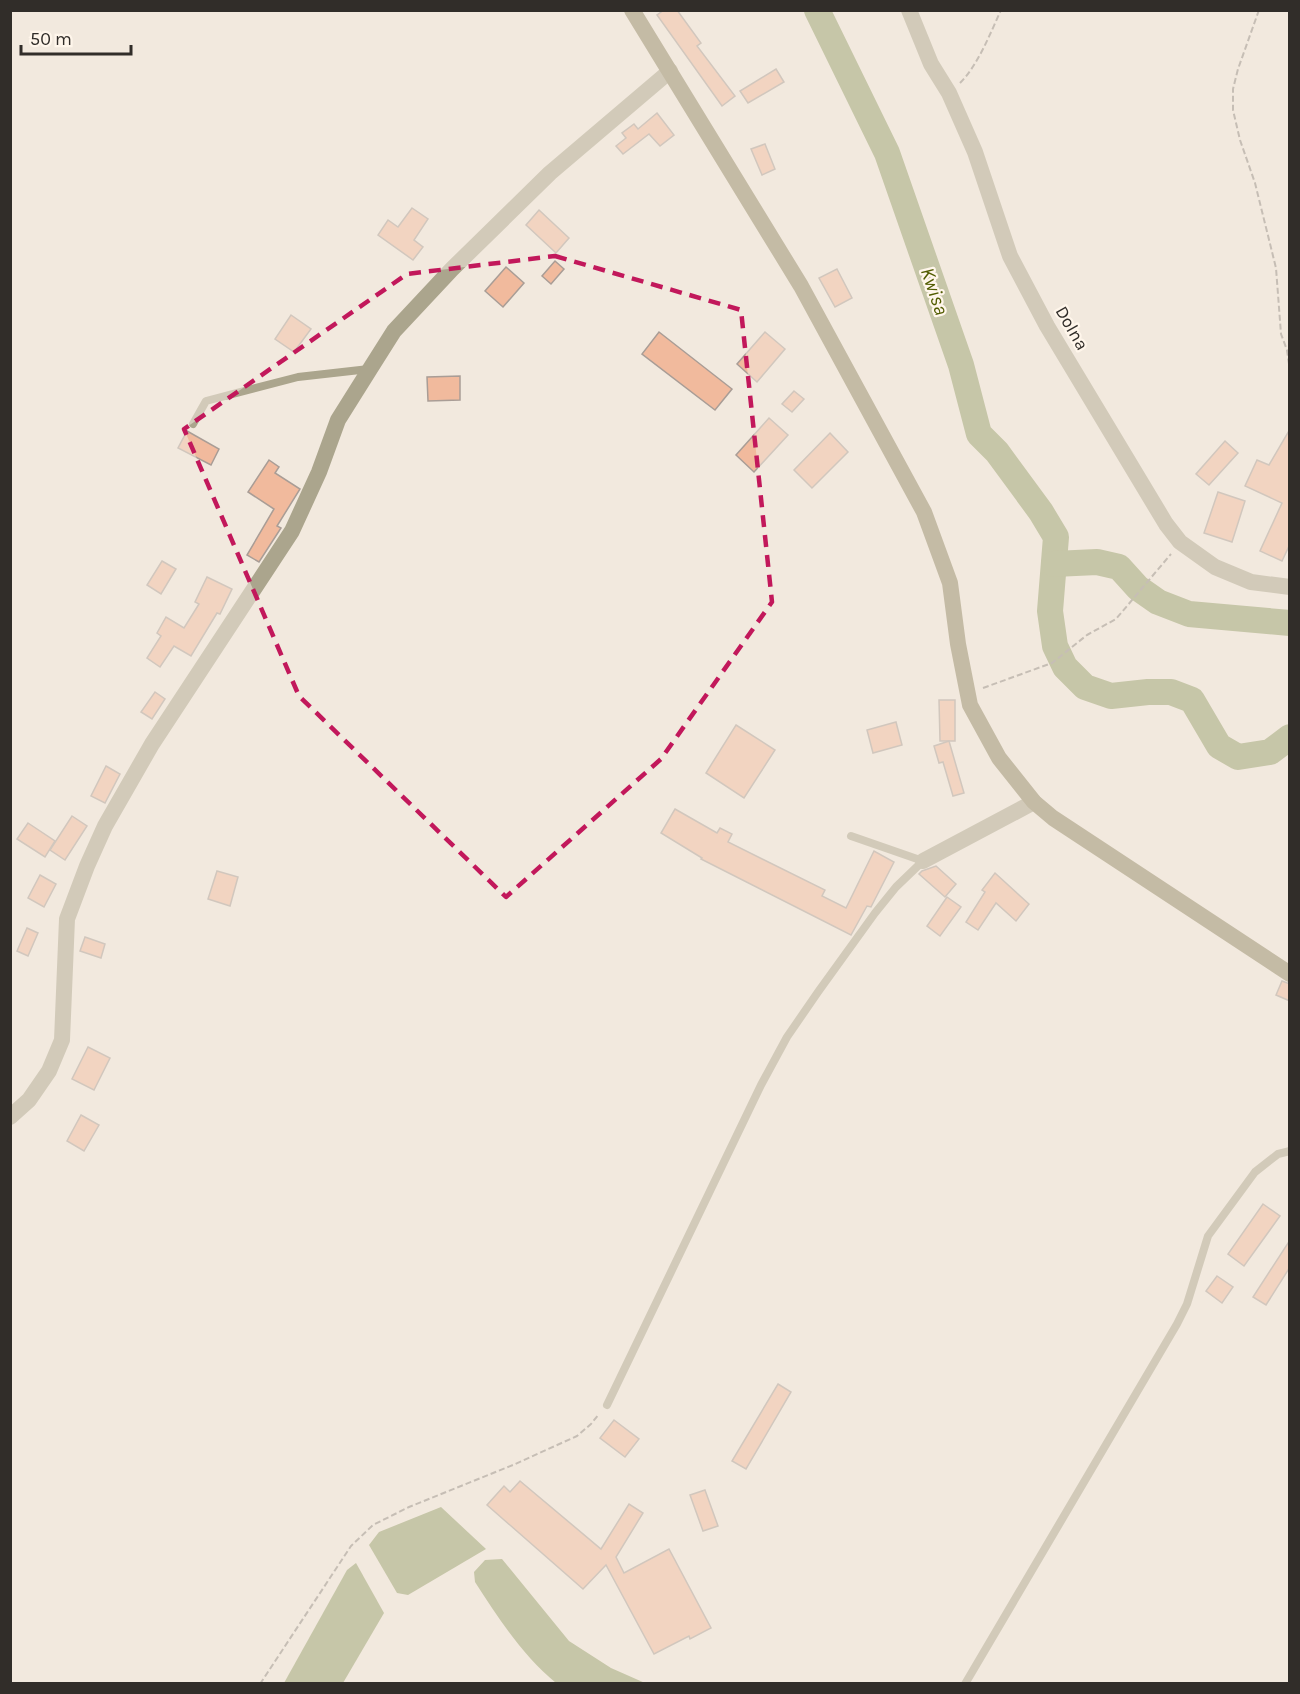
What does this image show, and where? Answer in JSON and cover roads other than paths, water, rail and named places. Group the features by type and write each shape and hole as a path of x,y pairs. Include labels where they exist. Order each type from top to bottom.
{"main road":[{"path":"632,10 801,286 924,512 950,583 958,644 970,705 999,758 1034,802 1053,818 1290,974"}],"street":[{"name":"Dolna","path":"909,10 931,64 949,93 975,152 1010,256 1047,326 1166,524 1180,542 1215,567 1251,582 1290,587"},
{"path":"10,1117 29,1100 49,1071 62,1040 67,919 105,826 152,744 292,531 319,472 338,420 369,369 394,332 452,269 550,173 670,71"},
{"path":"923,861 1034,802"}],"lane":[{"path":"193,424 206,401 298,377 369,369"},
{"path":"607,1405 761,1085 787,1037 875,913 896,887 923,861 851,836"},
{"path":"965,1683 1182,1314 1208,1236 1255,1172 1278,1154 1290,1151"}],"waterway":[{"name":"Kwisa","path":"817,10 887,153 961,365 979,434 997,452 1041,512 1056,537 1050,611 1055,646 1065,667 1085,687 1111,696 1171,692 1192,700 1219,746 1238,757 1270,752 1290,737"},
{"name":"Kwisa","path":"1054,564 1097,562 1119,567 1138,588 1158,602 1189,614 1290,623"}]}
